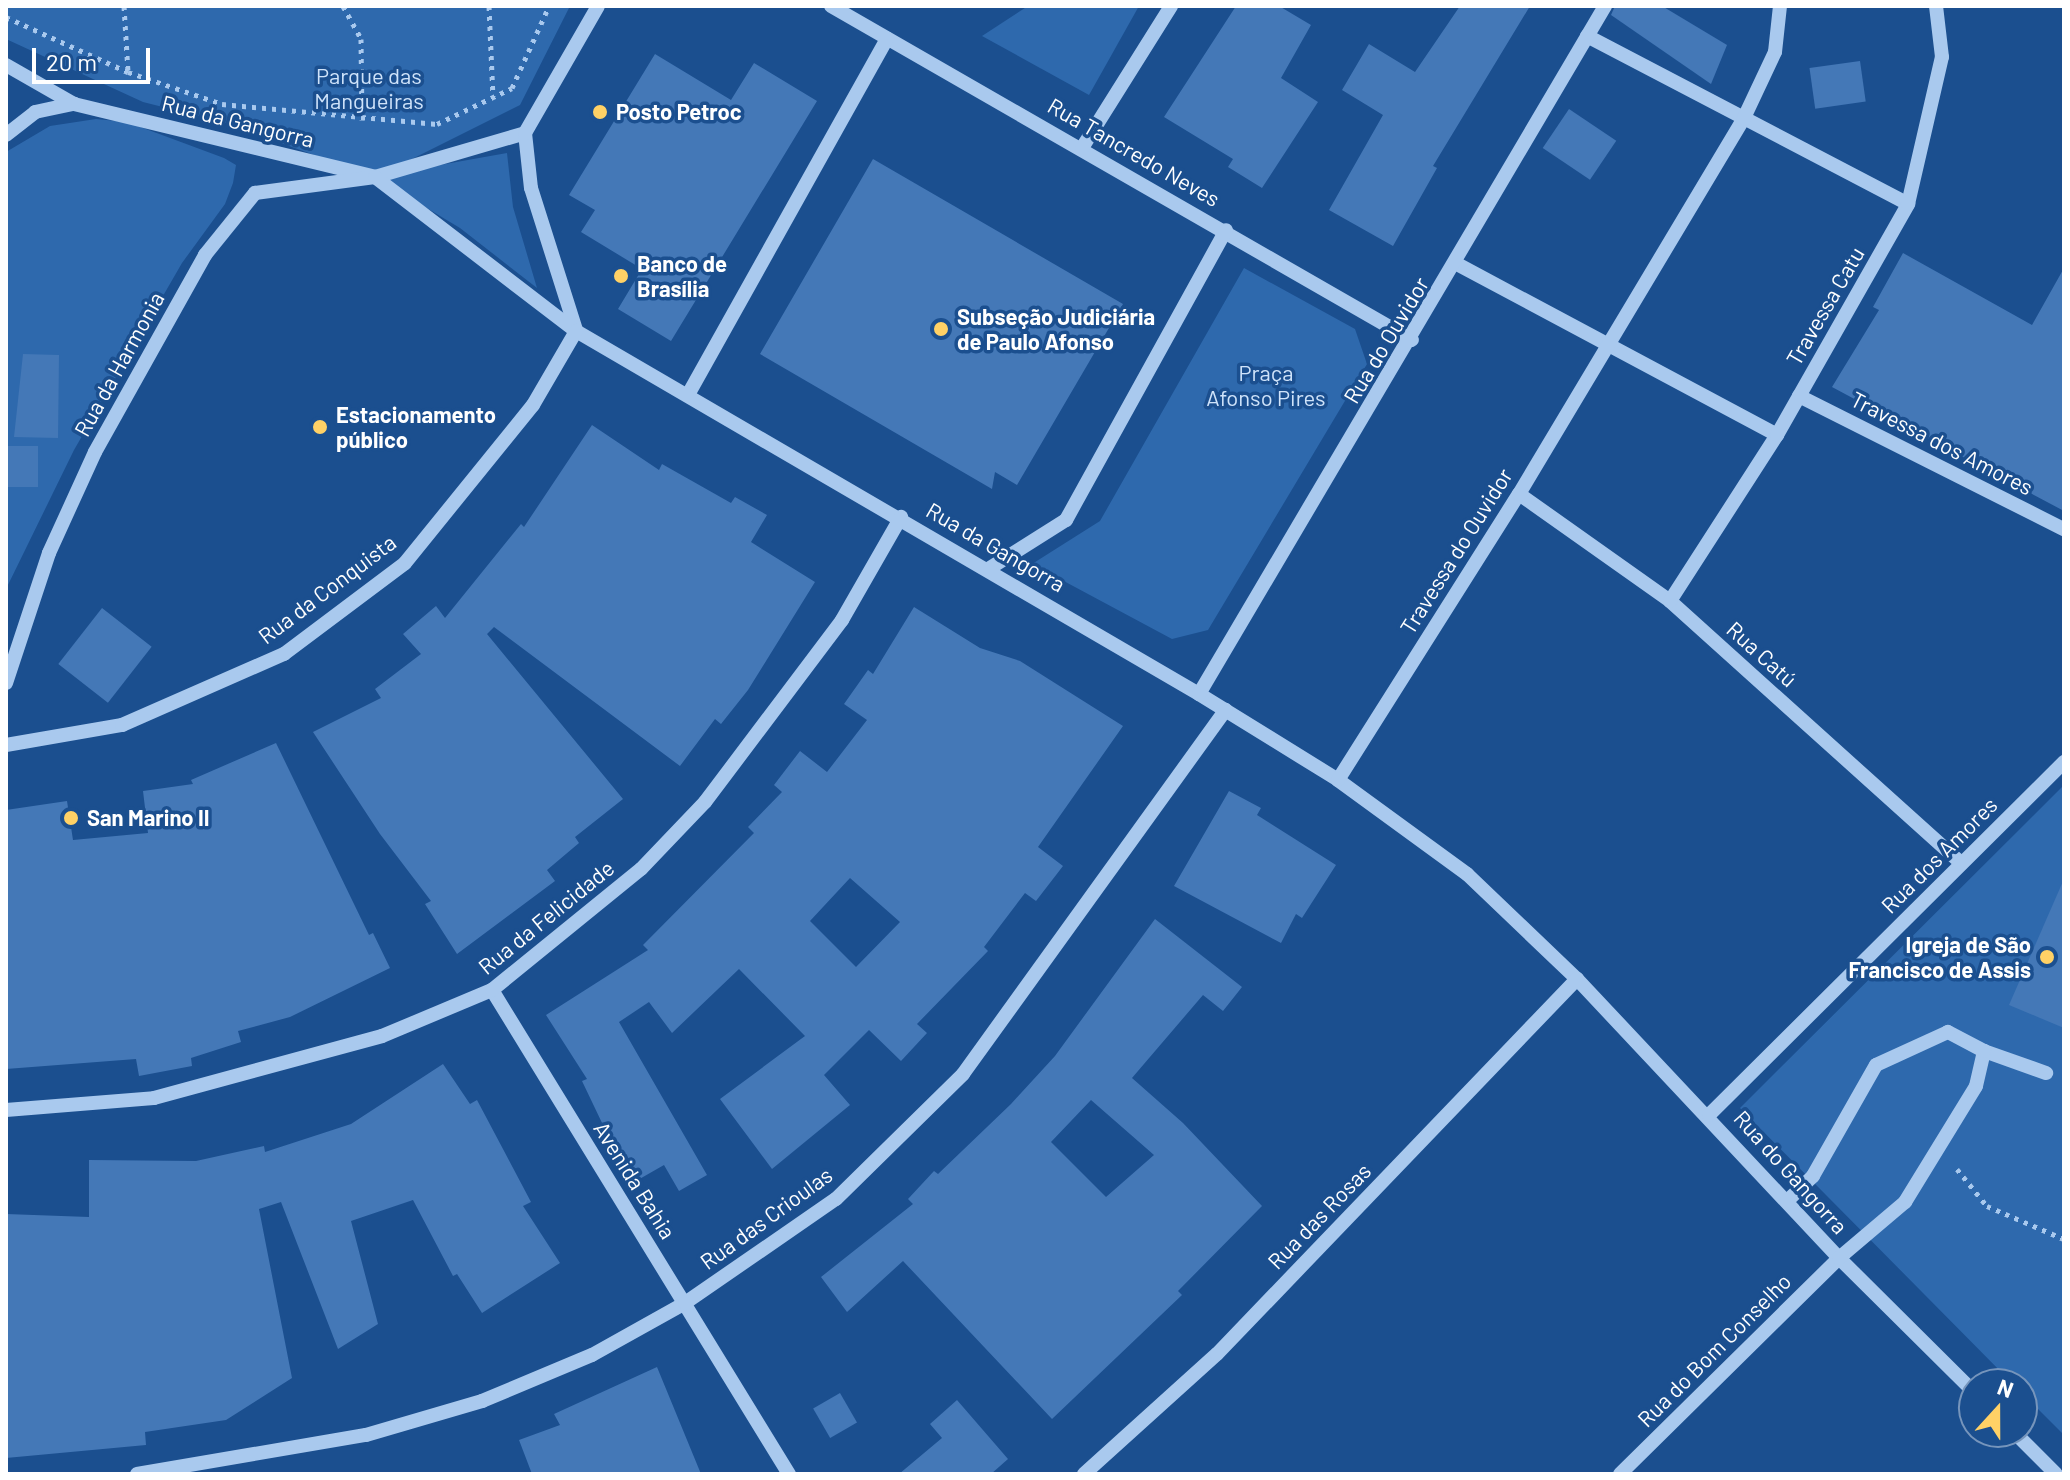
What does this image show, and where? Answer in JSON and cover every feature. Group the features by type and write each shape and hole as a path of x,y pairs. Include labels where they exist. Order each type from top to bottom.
{"street":[{"path":"576,331 531,188 525,133 598,6"},
{"name":"Rua Tancredo Neves","path":"831,6 1226,230 1412,340"},
{"path":"1082,148 1171,6"},
{"name":"Rua do Ouvidor","path":"1199,694 1457,264 1605,6"},
{"name":"Travessa do Ouvidor","path":"1338,780 1519,494 1606,342 1743,120 1775,52 1780,6"},
{"name":"Travessa Catu","path":"1670,601 1777,435 1908,204 1942,57 1936,6"},
{"path":"1587,36 1908,204"},
{"path":"689,393 887,38"},
{"name":"Rua da Gangorra","path":"6,65 74,104 375,177 576,331 990,568 1338,780 1467,874 1577,979"},
{"path":"6,135 35,112 74,104"},
{"name":"Rua da Gangorra","path":"375,177 525,133"},
{"name":"Rua da Harmonia","path":"6,683 49,553 95,452 205,255 255,193 375,177"},
{"path":"990,568 1066,520 1226,230"},
{"path":"1457,264 1777,435"},
{"name":"Rua da Conquista","path":"6,745 122,725 284,654 405,563 533,405 576,331"},
{"name":"Travessa dos Amores","path":"1799,396 2064,529"},
{"name":"Rua Catú","path":"1519,494 1670,601 1961,863"},
{"name":"Rua da Felicidade","path":"6,1110 154,1098 382,1036 492,990 641,869 705,802 842,620 901,517"},
{"name":"Rua das Crioulas","path":"137,1474 366,1435 482,1401 592,1355 685,1303 836,1199 963,1074 1226,710"},
{"name":"Rua dos Amores","path":"1709,1115 2064,762"},
{"name":"Rua do Gangorra","path":"1577,979 1709,1115 1839,1258 1958,1376"},
{"name":"Rua das Rosas","path":"1084,1474 1217,1354 1577,979"},
{"name":"Avenida Bahia","path":"492,990 789,1474"},
{"path":"1787,1201 1813,1176 1876,1065 1948,1032 1984,1051 2046,1073"},
{"name":"Rua do Bom Conselho","path":"1620,1474 1839,1258 1905,1202 1941,1150 1976,1086 1984,1051"},
{"path":"2032,1448 2060,1473"}],"path":[{"path":"124,6 128,72"},
{"path":"343,6 361,39 362,120"},
{"path":"489,6 493,97"},
{"path":"6,17 128,72 222,104 362,120 437,124 512,88 549,6"},
{"path":"1941,1150 1987,1206 2064,1239"}],"green space":[{"name":"Parque das Mangueiras","path":"6,6 570,6 520,105 378,176 507,153 513,207 537,288 460,228 375,177 226,123 143,102 6,39"},
{"path":"1028,6 1139,6 1089,95 982,36"},
{"path":"96,119 127,122 224,158 236,165 233,183 225,204 182,263 74,450 6,589 6,152 50,126"},
{"name":"Praça Afonso Pires","path":"1244,268 1355,329 1367,364 1208,630 1172,639 1032,564 1100,521"},
{"path":"2064,785 2064,1435 2038,1409 2038,1368 1997,1368 1740,1108"}],"building":[{"path":"1236,6 1279,6 1311,25 1281,78 1318,102 1262,188 1228,167 1233,159 1164,117"},
{"path":"1460,6 1530,6 1433,166 1437,168 1393,246 1329,210 1383,115 1342,90 1369,44 1415,72"},
{"path":"1615,6 1662,6 1727,45 1711,84 1611,15"},
{"path":"655,54 731,100 754,63 817,101 671,341 618,309 642,269 581,232 595,210 569,195"},
{"path":"1860,61 1866,102 1815,109 1809,68"},
{"path":"1569,109 1616,141 1590,180 1543,148"},
{"name":"Subseção Judiciária de Paulo Afonso","path":"873,159 1123,304 1017,485 995,472 992,489 760,354"},
{"path":"1903,253 2032,325 2064,268 2064,511 1832,387 1879,310 1873,307"},
{"path":"23,354 59,355 58,438 14,437"},
{"path":"592,425 659,470 662,464 731,503 735,497 767,515 751,542 815,582 748,690 721,724 715,719 680,766 494,627 487,634 623,799 575,837 579,843 547,870 555,881 457,954 425,904 431,901 380,834 313,732 381,698 375,689 421,654 403,634 436,606 445,618 521,524 524,527"},
{"path":"6,446 38,446 38,487 6,487"},
{"path":"914,607 980,648 1020,661 1123,726 1038,847 1063,866 1036,901 1025,893 984,947 988,951 917,1024 927,1033 901,1061 869,1030 824,1075 850,1105 772,1169 720,1099 805,1036 739,969 672,1033 649,1002 619,1022 707,1175 679,1191 664,1165 636,1181 603,1125 582,1081 587,1079 546,1015 648,950 643,945 754,833 748,827 782,792 774,785 800,751 827,772 867,720 844,704 868,670 873,674","holes":["850,878 900,922 856,967 810,921"]},
{"path":"102,608 152,647 108,703 58,664"},
{"path":"276,743 369,935 373,933 390,968 290,1017 238,1031 241,1042 191,1058 192,1066 139,1076 136,1059 6,1069 6,810 67,801 73,840 148,833 143,791 193,784 191,780"},
{"path":"1229,791 1261,808 1257,815 1336,865 1302,918 1296,914 1281,943 1174,886"},
{"name":"Igreja de São Francisco de Assis","path":"2064,879 2064,1028 2009,1005"},
{"path":"1155,919 1242,987 1223,1011 1203,995 1132,1078 1183,1123 1262,1206 1178,1291 1182,1295 1052,1419 903,1261 847,1312 821,1277 913,1204 908,1199 934,1171 938,1174 1011,1104 1055,1056","holes":["1091,1100 1154,1155 1106,1197 1051,1142"]},
{"path":"443,1064 470,1104 477,1100 531,1202 523,1206 560,1263 482,1313 457,1274 453,1276 413,1200 351,1221 378,1324 338,1349 281,1202 259,1209 292,1378 226,1420 145,1432 146,1445 6,1458 6,1214 89,1217 89,1160 196,1161 264,1146 265,1152 351,1124"},
{"path":"657,1367 701,1474 532,1474 519,1440 560,1425 554,1414"},
{"path":"840,1393 857,1422 830,1438 813,1408"},
{"path":"957,1400 1008,1459 991,1474 899,1474 942,1438 930,1424"}],"place":[{"name":"Posto Petroc","path":"600,112"},
{"name":"Banco de Brasília","path":"621,276"},
{"name":"Subseção Judiciária de Paulo Afonso","path":"941,329"},
{"name":"Estacionamento público","path":"320,427"},
{"name":"San Marino II","path":"71,818"},
{"name":"Igreja de São Francisco de Assis","path":"2047,957"}]}
